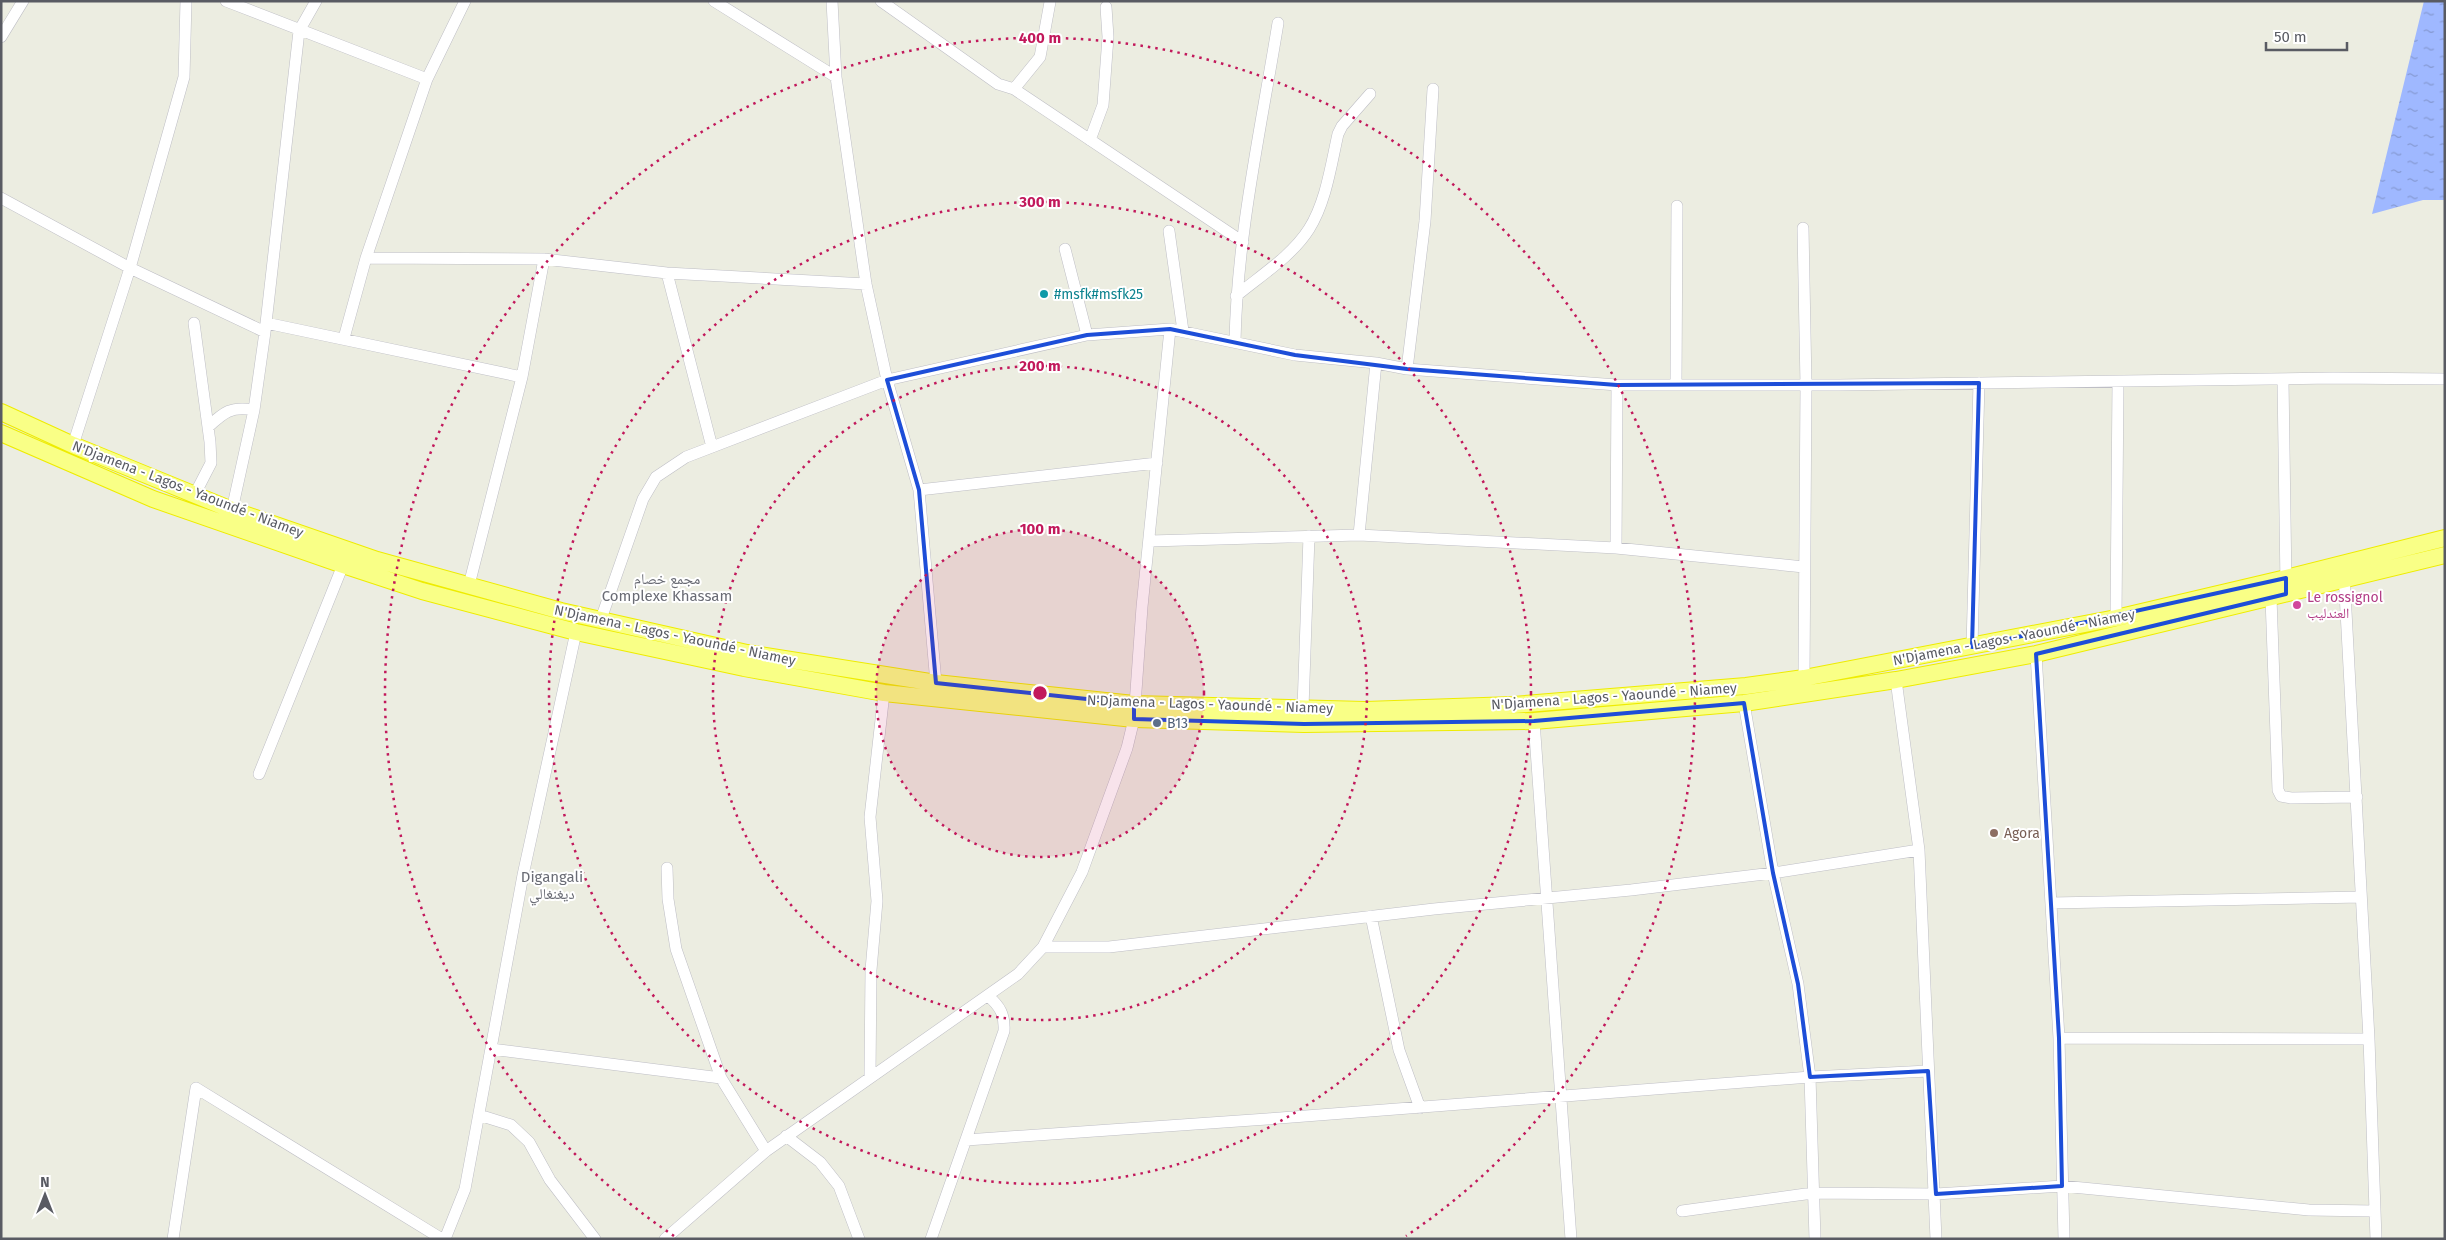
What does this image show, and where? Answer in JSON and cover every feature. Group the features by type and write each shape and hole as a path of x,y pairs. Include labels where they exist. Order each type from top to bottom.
{"highway":[{"name":"N'Djamena - Lagos - Yaoundé - Niamey","path":"1,412 73,445 232,510 377,560 562,611 747,653 936,683 1134,711 1303,708 1365,710 1513,705 1660,694 1804,678 2116,618 2344,580 2445,555"},
{"name":"N'Djamena - Lagos - Yaoundé - Niamey","path":"1,433 152,499 422,591 576,632 744,668 884,693 1304,724 1534,721 1744,703 1896,680 2036,654 2281,590 2344,564 2445,538"}],"street":[{"path":"1,37 23,1"},
{"path":"73,445 130,268 184,77 186,1"},
{"path":"226,1 299,31 427,79"},
{"path":"232,510 254,410 266,328 299,31 316,1"},
{"path":"344,338 366,258 427,79 465,1"},
{"path":"714,1 836,77"},
{"path":"832,1 836,77 866,284 887,380 920,490 936,683"},
{"path":"881,1 998,84 1014,89 1243,242"},
{"path":"1014,89 1040,57 1050,2"},
{"path":"1090,140 1103,105 1108,45 1106,8"},
{"path":"1235,342 1236,296 1243,242 1278,23"},
{"path":"1407,369 1425,221 1433,89"},
{"path":"1236,296 1287,254 1308,230 1319,211 1338,134 1342,126 1370,94"},
{"path":"1,198 130,268 266,328 344,338 522,377"},
{"path":"1676,385 1678,206"},
{"path":"1803,228 1806,386 1804,678"},
{"path":"1169,231 1184,331"},
{"path":"1065,249 1087,335"},
{"path":"366,258 544,259 666,273 866,284"},
{"path":"469,585 522,377 544,259"},
{"path":"666,273 712,447"},
{"path":"194,323 211,463 195,494"},
{"path":"665,1239 766,1151 870,1076 1018,974 1043,947 1082,872 1118,775 1134,711 1170,329"},
{"path":"601,619 643,499 656,477 686,457 887,380 1087,335 1170,329 1295,355 1376,363 1407,369 1617,385 1806,386 2445,379"},
{"path":"1359,535 1376,363"},
{"path":"2283,380 2278,790 2281,796 2291,798 2357,797"},
{"path":"2116,618 2118,382"},
{"path":"1972,647 1979,383"},
{"path":"1616,548 1617,385"},
{"path":"208,427 222,414 230,411 239,408 254,410"},
{"path":"920,490 1157,463"},
{"path":"1150,540 1359,535 1616,548 1804,567"},
{"path":"1303,708 1309,536"},
{"path":"2344,564 2369,1039 2376,1239"},
{"path":"259,774 343,565"},
{"path":"174,1239 196,1088 443,1239 465,1189 523,875 576,632"},
{"path":"2036,654 2060,1038 2064,1239"},
{"path":"1896,680 1919,850 1928,1071 1936,1194 1936,1239"},
{"path":"870,1076 871,970 876,901 870,817 884,693"},
{"path":"1744,703 1773,873 1798,984 1810,1077 1815,1239"},
{"path":"1534,721 1559,1097 1571,1239"},
{"path":"1043,947 1109,947 1371,916 1545,899 1773,873 1919,850"},
{"path":"666,868 668,899 676,949 721,1078 766,1151"},
{"path":"2052,903 2361,897"},
{"path":"1371,916 1399,1050 1420,1108"},
{"path":"931,1239 1004,1031 1005,1020 1002,1010 988,996"},
{"path":"2060,1038 2369,1039"},
{"path":"490,1050 721,1078"},
{"path":"966,1140 1420,1108 1810,1077 1928,1071"},
{"path":"479,1115 511,1125 529,1142 550,1180 595,1239"},
{"path":"786,1136 820,1162 838,1186 859,1239"},
{"path":"1682,1211 1813,1193 1936,1194 2062,1186 2309,1210 2374,1211"}],"highlighted area":[{"path":"1170,329 1295,355 1407,369 1617,385 1979,383 1972,647 2286,578 2286,594 2036,654 2059,1038 2062,1186 1936,1194 1928,1071 1810,1077 1798,984 1773,873 1744,703 1534,721 1304,724 1134,719 1134,704 936,683 919,490 887,380 1087,335"}],"water":[{"path":"2424,1 2445,1 2445,200 2423,200 2372,214"}],"place":[{"name":"#msfk#msfk25","path":"1044,294"},
{"name":"Le rossignol العندليب","path":"2297,605"},
{"name":"B13","path":"1157,723"},
{"name":"Agora","path":"1994,833"}],"district":[{"name":"مجمع خصام Complexe Khassam","path":"667,588"},
{"name":"Digangali ديغنغالي","path":"552,886"}]}
